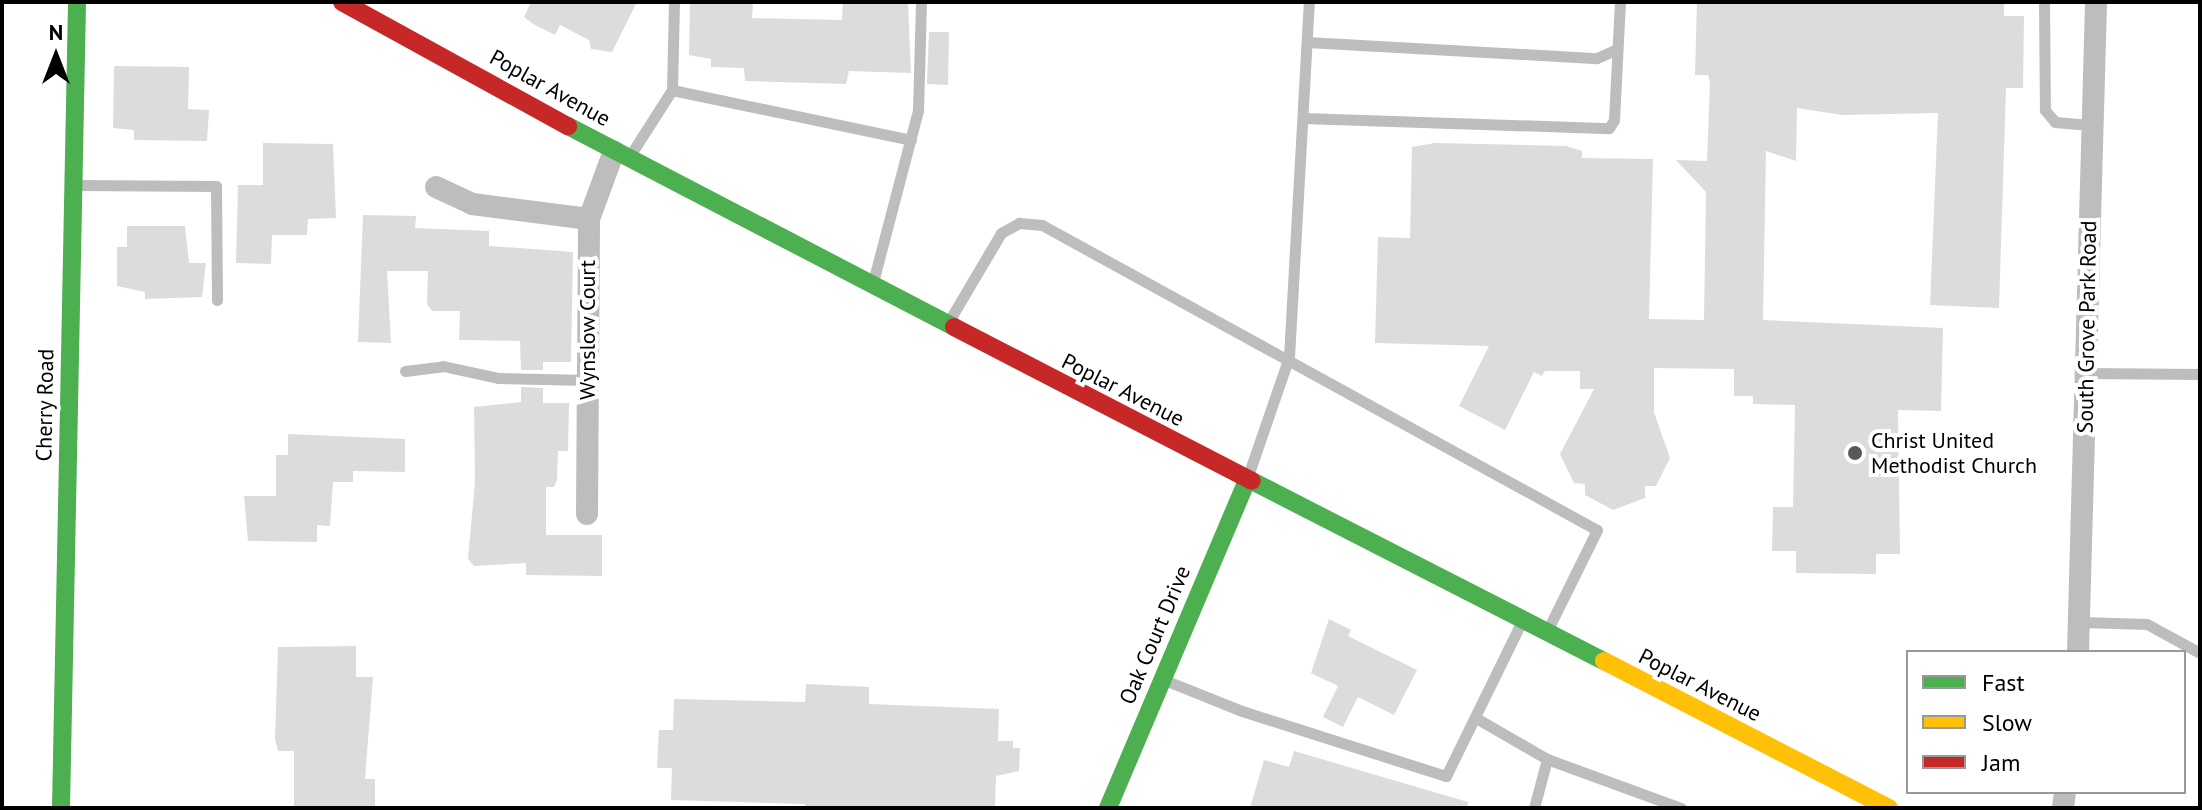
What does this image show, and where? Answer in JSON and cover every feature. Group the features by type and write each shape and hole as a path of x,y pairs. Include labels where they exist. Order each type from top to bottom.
{"main road":[{"name":"Cherry Road","path":"61,808 77,2"},
{"name":"Poplar Avenue","path":"342,2 621,154 946,325 1889,808"},
{"name":"Oak Court Drive","path":"1108,808 1247,481"}],"street":[{"name":"South Grove Park Road","path":"2078,650 2096,2"},
{"name":"Wynslow Court","path":"587,514 589,219 621,154"},
{"path":"436,187 480,206 589,219"}],"lane":[{"path":"621,154 672,90 674,2"},
{"path":"872,286 918,110 921,2"},
{"path":"1247,481 1289,357 1309,2"},
{"path":"1303,118 1609,128 1614,120 1620,2"},
{"path":"2044,2 2045,110 2055,122 2092,125"},
{"path":"1307,42 1597,58 1617,49"},
{"path":"672,90 911,140"},
{"path":"74,185 216,186 217,300"},
{"path":"946,325 1001,233 1019,223 1042,225 1289,357 1597,530 1546,633"},
{"path":"405,371 443,366 498,378 588,380"},
{"path":"2085,373 2200,374"},
{"path":"1162,679 1224,705 1446,776 1522,621"},
{"path":"2081,622 2147,624 2200,653"},
{"path":"1476,718 1547,759 1681,808"},
{"path":"1534,808 1547,759"}],"building":[{"path":"531,2 637,2 612,52 591,49 589,40 560,25 555,35 533,24 524,17"},
{"path":"690,2 753,2 752,18 842,20 843,2 908,2 911,73 849,71 846,84 745,81 744,68 711,67 711,59 689,55"},
{"path":"1697,2 2004,4 2004,16 2024,16 2023,88 2006,88 1999,308 1930,305 1938,113 1842,115 1797,108 1796,161 1766,151 1763,320 1943,328 1941,411 1898,410 1900,554 1876,554 1876,574 1796,573 1796,551 1772,551 1773,507 1793,507 1795,405 1753,404 1753,396 1734,396 1734,369 1654,368 1654,412 1670,458 1656,486 1645,486 1645,498 1613,510 1585,495 1585,484 1574,483 1560,454 1594,389 1580,389 1580,371 1545,371 1542,376 1534,372 1505,430 1459,406 1489,346 1375,343 1378,237 1410,238 1412,147 1435,143 1566,146 1582,151 1582,158 1653,159 1649,319 1704,320 1706,192 1676,160 1707,161 1710,82 1708,75 1695,75"},
{"path":"929,32 949,32 948,85 927,84"},
{"path":"114,66 189,67 188,109 209,110 207,141 134,140 134,130 113,128"},
{"path":"263,143 333,144 336,218 308,219 307,235 272,235 271,264 236,263 238,185 263,185"},
{"path":"363,215 416,216 415,228 489,231 489,246 573,252 571,362 543,362 543,370 521,370 520,341 459,340 460,311 432,311 427,304 428,271 387,271 391,343 358,342"},
{"path":"127,226 185,226 189,263 206,263 202,297 145,299 145,292 117,286 117,247 127,247"},
{"path":"521,387 543,388 543,403 569,403 568,451 558,451 557,480 554,487 546,487 546,535 602,535 602,576 526,575 526,563 474,566 468,559 475,482 474,407 521,402"},
{"path":"288,434 405,439 405,472 353,471 353,482 333,482 330,526 317,525 317,542 248,541 244,496 276,496 276,455 288,455"},
{"path":"1329,619 1351,630 1348,636 1417,670 1394,715 1358,697 1343,727 1323,717 1338,686 1311,673"},
{"path":"356,646 356,677 373,677 365,779 375,779 375,807 294,808 294,751 278,751 275,739 278,647"},
{"path":"806,684 869,687 869,704 999,709 998,741 1013,741 1013,748 1020,748 1019,771 996,776 995,807 805,808 805,804 671,800 672,768 657,768 659,730 673,730 674,699 805,702"},
{"path":"1294,751 1468,802 1467,808 1250,808 1264,760 1289,767"}],"traffic: fast":[{"path":"61,808 77,2"},
{"path":"568,126 954,327"},
{"path":"1108,808 1247,481"},
{"path":"1252,481 1604,661"}],"traffic: slow":[{"path":"1604,661 1889,808"}],"traffic: jam":[{"path":"342,2 568,126"},
{"path":"954,327 1252,481"}],"place":[{"name":"Christ United Methodist Church","path":"1855,453"}]}
